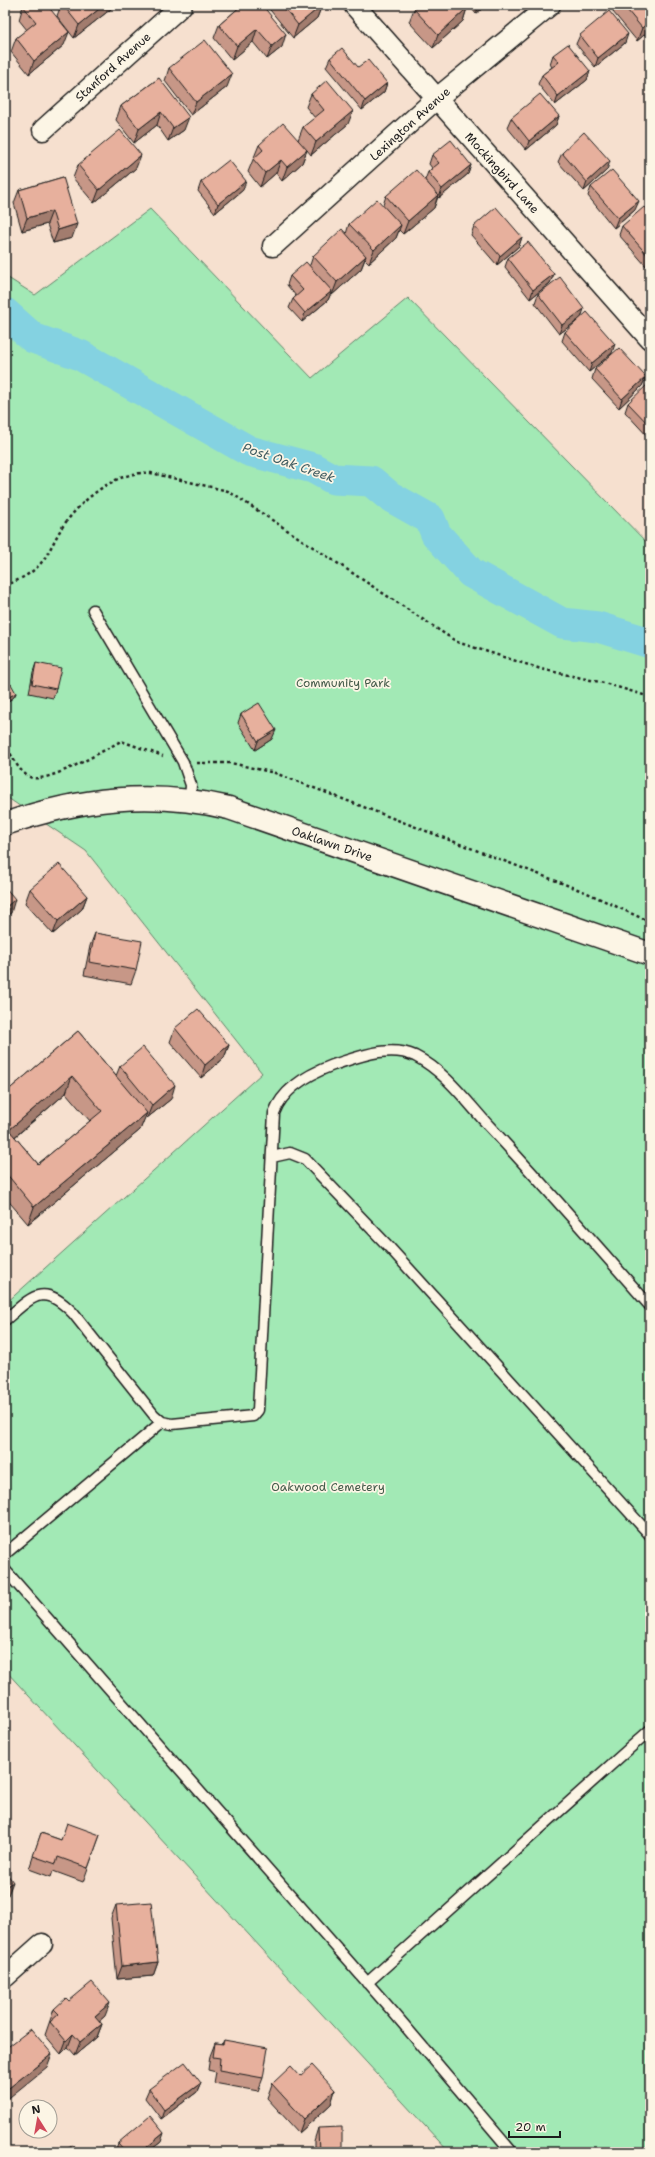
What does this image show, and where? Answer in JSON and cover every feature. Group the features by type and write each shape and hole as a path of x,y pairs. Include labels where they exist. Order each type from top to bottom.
{"street":[{"name":"Stanford Avenue","path":"43,130 182,5"},
{"name":"Mockingbird Lane","path":"354,5 650,339"},
{"name":"Lexington Avenue","path":"273,246 436,99 550,5"},
{"name":"Oaklawn Drive","path":"5,824 53,808 97,800 142,798 190,800 229,808 650,954"},
{"path":"5,1977 42,1944"}],"lane":[{"path":"93,610 184,762 191,785 190,800"},
{"path":"5,1554 162,1422 240,1418 253,1416 258,1410 274,1113 278,1102 300,1080 325,1068 362,1056 390,1051 414,1056 440,1074 536,1176 650,1306"},
{"path":"272,1156 290,1153 305,1159 390,1248 650,1535"},
{"path":"5,1320 28,1299 40,1294 61,1300 154,1415 162,1422"},
{"path":"5,1570 367,1983 512,2152"},
{"path":"367,1983 650,1730"}],"path":[{"path":"5,586 31,572 41,563 64,526 81,505 98,491 120,478 138,472 151,472 228,491 457,642 541,669 604,683 650,696"},
{"path":"5,743 20,769 31,778 43,778 61,771 121,741 184,762 231,763 274,773 585,892 650,922"}],"green space":[{"path":"150,209 312,378 408,298 650,546 650,2152 449,2152 5,1670 5,1304 262,1073 86,851 5,796 5,276 35,295"}],"building":[{"path":"47,5 69,32 34,61 16,38 36,22 23,6"},
{"path":"63,5 104,5 79,25"},
{"path":"242,5 262,5 286,34 272,46 257,29 237,46 219,25"},
{"path":"282,5 322,5 298,25"},
{"path":"418,5 465,5 467,8 438,35 414,9"},
{"path":"623,5 650,5 650,21 642,28"},
{"path":"609,11 628,34 598,58 580,35"},
{"path":"205,40 232,74 196,102 169,68"},
{"path":"568,44 590,71 558,96 542,75 559,62 553,55"},
{"path":"342,48 358,67 368,60 387,83 365,101 330,58"},
{"path":"159,78 189,117 173,128 161,112 139,129 121,106"},
{"path":"327,80 353,111 316,142 303,127 324,110 311,94"},
{"path":"540,94 559,116 529,141 511,118"},
{"path":"283,123 307,150 287,167 281,160 265,173 253,159 263,150 259,145"},
{"path":"120,130 141,155 99,190 78,165"},
{"path":"584,132 610,161 587,182 562,153"},
{"path":"451,140 471,165 442,189 428,172 439,163 432,155"},
{"path":"229,160 246,181 218,204 201,182"},
{"path":"416,170 438,195 408,221 386,196"},
{"path":"612,170 639,201 618,218 591,187"},
{"path":"63,177 77,224 58,230 52,211 27,218 19,190"},
{"path":"377,199 401,225 374,250 349,224"},
{"path":"496,207 522,237 500,256 474,226"},
{"path":"644,207 650,214 649,257 622,226"},
{"path":"342,229 366,256 337,282 313,256"},
{"path":"528,242 554,274 533,290 508,258"},
{"path":"306,262 332,291 305,313 293,299 303,290 290,276"},
{"path":"560,277 584,309 562,325 538,294"},
{"path":"587,312 615,344 592,363 565,332"},
{"path":"619,348 646,377 622,399 595,369"},
{"path":"649,383 650,385 650,426 628,403"},
{"path":"36,663 61,668 56,689 32,684"},
{"path":"11,684 16,693 9,697 5,691 5,687"},
{"path":"259,703 276,730 258,741 241,714"},
{"path":"59,864 87,896 58,921 30,889"},
{"path":"5,887 15,899 5,908"},
{"path":"95,933 142,941 136,970 89,962"},
{"path":"198,1009 229,1045 205,1065 175,1028"},
{"path":"78,1031 147,1113 34,1207 5,1172 5,1093","holes":["72,1076 102,1111 38,1164 9,1130"]},
{"path":"143,1047 175,1085 152,1105 120,1066"},
{"path":"67,1823 100,1835 88,1868 58,1857 56,1864 33,1856 41,1833 61,1840"},
{"path":"5,1871 13,1882 5,1887"},
{"path":"151,1902 158,1962 122,1966 116,1905"},
{"path":"92,1982 110,2003 95,2016 102,2024 80,2042 73,2034 66,2041 50,2022 59,2014 54,2009 66,1998 69,2001"},
{"path":"31,2029 52,2054 5,2091 5,2049"},
{"path":"224,2040 268,2048 263,2078 219,2070 220,2058 213,2057 215,2043 223,2044"},
{"path":"185,2062 201,2083 164,2110 149,2089"},
{"path":"312,2065 335,2090 304,2119 272,2084 291,2066 300,2076"},
{"path":"150,2116 164,2133 141,2152 126,2152 118,2143"},
{"path":"342,2127 342,2152 319,2152 318,2128"},
{"path":"73,2145 78,2152 63,2152"}],"waterway":[{"name":"Post Oak Creek","path":"5,313 33,338 80,355 249,451 313,468 333,479 371,481 389,496 430,519 436,534 471,573 562,623 598,627 650,643"}],"park label":[{"name":"Community Park","path":"343,683"},
{"name":"Oakwood Cemetery","path":"328,1487"}]}
